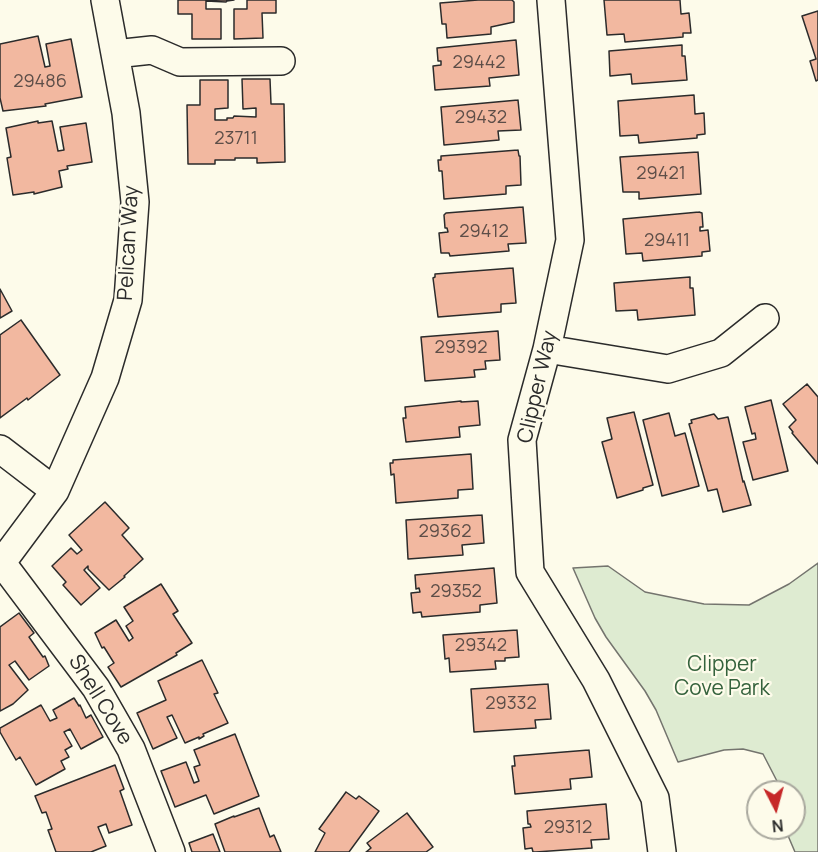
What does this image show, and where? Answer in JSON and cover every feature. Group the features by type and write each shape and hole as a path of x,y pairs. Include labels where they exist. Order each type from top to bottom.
{"street":[{"name":"Pelican Way","path":"1,564 55,491 105,378 128,300 135,202 126,113 105,0"},
{"name":"Clipper Way","path":"551,0 570,240 547,349 522,440 530,572 596,680 655,798 662,852"},
{"path":"115,54 152,50 180,62 281,61"},
{"path":"547,349 668,369 721,352 765,318"},
{"path":"0,449 55,491"},
{"name":"Shell Cove","path":"1,564 96,688 131,750 171,852"}],"green space":[{"name":"Clipper Cove Park","path":"818,563 818,852 795,852 790,840 806,840 806,780 776,780 763,754 743,749 724,750 678,762 656,710 606,637 573,568 608,566 645,592 704,604 749,605 789,584"}],"building":[{"path":"178,0 234,0 206,1 206,9 221,9 221,39 192,39 192,14 178,14"},
{"path":"247,0 276,0 276,13 262,13 263,38 234,39 234,9 247,9"},
{"path":"512,0 514,2 514,22 491,27 491,34 447,38 446,24 442,24 440,3"},
{"path":"604,0 680,0 681,14 689,13 691,33 683,33 683,37 625,42 624,34 607,35"},
{"path":"818,11 818,80 816,81 810,61 816,59 802,16"},
{"path":"38,36 45,67 50,66 46,44 71,39 82,97 45,104 46,106 3,111 0,98 0,44"},
{"path":"516,40 519,75 489,78 490,86 435,90 433,66 441,65 441,61 438,61 437,48"},
{"path":"682,45 687,80 632,84 631,74 610,76 609,51"},
{"path":"242,79 270,79 271,104 284,104 285,162 257,163 257,158 235,158 235,160 215,160 215,164 188,164 187,105 200,105 200,80 228,80 228,108 215,109 215,120 227,120 234,116 256,117 256,108 243,109"},
{"path":"694,95 695,114 704,113 705,134 697,135 697,138 639,143 638,135 620,136 618,101"},
{"path":"518,100 521,130 498,131 499,140 444,145 441,107"},
{"path":"38,121 38,123 52,121 58,151 64,150 60,127 86,123 92,162 67,166 68,169 59,171 62,187 34,194 34,192 13,195 7,158 11,157 6,128"},
{"path":"518,150 521,185 506,186 506,194 444,199 442,171 439,171 438,160 441,160 441,156"},
{"path":"698,152 701,194 639,199 639,192 623,192 620,157"},
{"path":"523,207 526,243 508,244 509,251 450,256 449,253 441,253 439,233 448,232 445,228 444,215 446,213"},
{"path":"702,213 703,227 700,227 700,231 708,230 710,251 702,252 702,256 643,261 642,253 626,254 623,219"},
{"path":"513,268 516,303 501,304 501,312 438,317 433,278 435,274"},
{"path":"690,277 695,315 638,320 637,310 616,311 614,283"},
{"path":"0,289 12,311 0,318"},
{"path":"21,320 60,375 0,418 0,335"},
{"path":"498,331 500,360 485,361 486,369 474,370 475,377 425,381 421,337"},
{"path":"807,384 818,397 818,464 792,433 789,427 796,420 783,404"},
{"path":"771,400 788,471 753,480 743,442 756,439 755,433 752,434 745,407"},
{"path":"478,401 480,425 459,427 460,437 406,442 403,418 406,418 405,407"},
{"path":"634,412 653,485 617,498 602,442 612,439 607,418"},
{"path":"669,413 675,436 685,433 699,486 662,496 643,420"},
{"path":"714,414 718,419 728,417 743,482 751,505 723,512 717,489 708,491 689,424 692,423 691,420"},
{"path":"471,454 473,489 458,490 458,498 396,503 394,474 391,475 390,463 393,463 393,460"},
{"path":"105,502 129,528 122,535 143,559 109,590 88,569 88,566 84,570 100,588 81,605 63,585 66,582 52,566 71,548 77,554 82,550 69,535"},
{"path":"482,515 484,543 462,545 463,555 408,559 406,520"},
{"path":"494,568 497,603 480,605 480,612 422,617 421,612 413,613 411,593 420,592 419,588 416,589 415,575"},
{"path":"161,584 178,611 173,614 192,643 176,653 177,655 121,687 108,667 114,663 104,647 102,648 95,633 116,620 129,641 133,638 126,626 133,621 124,607"},
{"path":"19,613 34,633 29,637 43,657 45,656 49,666 29,680 15,661 9,665 28,690 13,704 0,711 0,627"},
{"path":"517,630 519,657 495,661 496,669 450,672 449,658 445,659 443,635"},
{"path":"202,660 218,693 214,694 228,723 203,734 204,736 199,739 199,737 185,743 172,715 167,717 177,738 153,749 137,713 166,700 158,681"},
{"path":"548,684 551,719 535,720 536,728 474,732 471,689"},
{"path":"74,698 86,718 91,715 103,737 81,749 70,729 64,732 72,746 65,750 69,757 61,761 65,769 36,785 20,757 16,760 0,728 41,705 50,721 57,718 53,710"},
{"path":"235,734 259,796 214,814 206,795 175,807 161,771 186,762 194,783 199,781 194,767 200,765 194,750"},
{"path":"589,750 592,777 570,779 571,789 515,794 512,766 515,766 514,756"},
{"path":"115,765 124,789 120,791 132,825 109,833 106,824 98,827 106,846 91,852 56,852 48,830 52,829 46,812 42,813 35,796"},
{"path":"346,792 356,799 359,796 379,811 349,852 315,852 325,833 319,829"},
{"path":"606,804 609,839 591,840 592,848 536,852 533,852 532,848 525,849 523,828 531,827 528,824 527,811"},
{"path":"259,808 270,837 274,835 281,852 225,852 215,824"},
{"path":"407,813 433,847 426,852 366,852 371,848 367,843"},
{"path":"213,834 220,852 192,852 189,843"}]}
